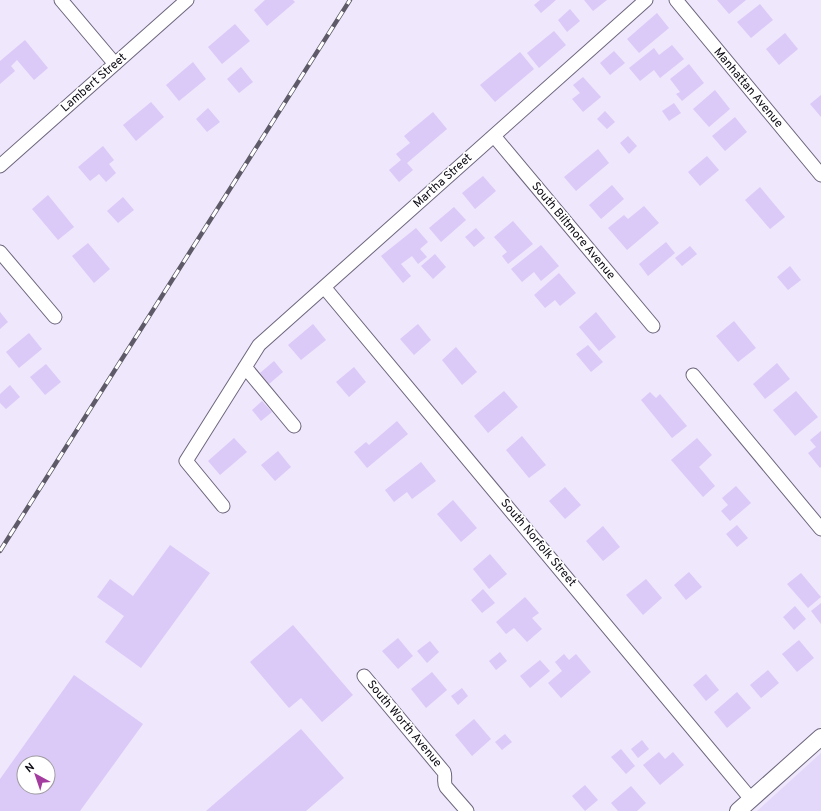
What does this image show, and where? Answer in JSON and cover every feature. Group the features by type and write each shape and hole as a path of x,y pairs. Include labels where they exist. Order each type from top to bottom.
{"street":[{"path":"61,0 115,64"},
{"name":"Lambert Street","path":"0,166 187,0"},
{"name":"Martha Street","path":"245,367 259,345 646,0"},
{"name":"Manhattan Avenue","path":"676,0 821,175"},
{"name":"South Biltmore Avenue","path":"494,136 653,326"},
{"path":"0,252 55,317"},
{"name":"South Norfolk Street","path":"324,287 751,799"},
{"path":"223,506 186,461 245,367 294,426"},
{"path":"693,375 821,529"},
{"name":"South Worth Avenue","path":"364,676 444,772 446,787 467,811"},
{"path":"738,811 821,737"}],"shaded area":[{"path":"821,753 821,811 757,811"}],"building":[{"path":"265,0 293,0 295,2 267,26 254,10"},
{"path":"540,0 556,0 541,13 534,5"},
{"path":"584,0 607,0 593,11"},
{"path":"717,0 746,0 729,14"},
{"path":"760,4 773,20 751,38 737,22"},
{"path":"570,9 580,21 567,32 558,20"},
{"path":"657,13 669,28 639,53 627,39"},
{"path":"235,24 250,41 222,64 208,47"},
{"path":"554,31 566,45 539,68 527,53"},
{"path":"785,33 798,49 779,65 766,49"},
{"path":"25,40 48,68 34,80 17,60 11,66 15,71 0,84 0,61"},
{"path":"672,45 684,59 660,78 654,70 640,81 629,68 654,48 659,55"},
{"path":"614,51 625,63 610,75 600,63"},
{"path":"520,52 534,69 495,102 480,85"},
{"path":"193,62 206,79 179,101 166,85"},
{"path":"689,64 704,83 682,101 676,94 680,92 670,79"},
{"path":"241,67 253,82 239,93 227,79"},
{"path":"583,77 601,97 583,112 572,99 580,93 573,85"},
{"path":"715,90 730,109 709,127 693,109"},
{"path":"821,95 821,117 810,104"},
{"path":"151,102 164,117 136,141 123,125"},
{"path":"674,103 681,113 669,121 662,111"},
{"path":"208,108 220,122 207,132 196,119"},
{"path":"605,111 615,122 607,129 597,119"},
{"path":"433,112 447,129 407,163 413,170 399,182 389,170 401,160 396,154 410,143 404,136"},
{"path":"735,117 747,132 725,151 712,136"},
{"path":"628,136 637,146 629,154 620,143"},
{"path":"103,146 114,160 109,164 116,173 106,182 99,174 90,181 78,167"},
{"path":"598,149 609,163 576,191 564,177"},
{"path":"707,156 719,170 700,186 688,172"},
{"path":"483,176 496,191 475,209 462,193"},
{"path":"612,185 624,199 601,219 589,205"},
{"path":"760,187 785,217 770,229 745,200"},
{"path":"48,195 74,227 58,240 32,209"},
{"path":"123,197 134,210 118,223 107,211"},
{"path":"644,206 659,223 627,250 608,228 624,215 628,219"},
{"path":"454,207 466,220 441,242 429,228"},
{"path":"513,221 533,244 508,264 502,256 507,252 494,237"},
{"path":"416,228 428,242 420,249 427,257 418,264 412,256 401,264 411,276 403,283 381,256"},
{"path":"476,228 485,238 474,247 465,237"},
{"path":"666,242 675,253 648,276 639,264"},
{"path":"88,243 110,269 94,283 72,256"},
{"path":"541,245 559,266 541,281 534,272 522,282 511,269"},
{"path":"690,246 697,254 682,266 675,258"},
{"path":"435,254 446,267 433,279 421,266"},
{"path":"790,266 801,280 788,290 777,277"},
{"path":"559,273 576,293 560,306 555,300 545,308 534,295"},
{"path":"0,312 8,322 0,329"},
{"path":"596,312 616,337 599,351 579,327"},
{"path":"734,321 756,348 738,362 716,336"},
{"path":"313,324 326,340 301,360 288,345"},
{"path":"418,324 431,340 414,355 400,339"},
{"path":"29,333 42,349 19,368 6,352"},
{"path":"588,345 603,362 591,372 576,354"},
{"path":"456,347 477,372 462,385 442,360"},
{"path":"274,361 283,372 269,384 260,373"},
{"path":"777,363 790,379 765,399 753,384"},
{"path":"46,364 61,382 45,395 30,377"},
{"path":"354,367 366,382 349,397 336,382"},
{"path":"10,385 20,397 6,409 0,403 0,394"},
{"path":"504,391 518,407 488,433 474,416"},
{"path":"796,391 818,417 795,436 773,410"},
{"path":"650,392 656,398 660,394 687,426 672,438 641,400"},
{"path":"262,401 272,412 261,421 252,410"},
{"path":"397,421 408,434 367,468 354,452 366,442 369,445"},
{"path":"821,431 820,468 808,453 816,447 810,440"},
{"path":"522,436 546,465 529,478 506,450"},
{"path":"234,438 247,452 220,475 208,461"},
{"path":"697,438 712,455 699,467 715,486 703,497 671,460"},
{"path":"278,451 291,467 275,481 261,465"},
{"path":"421,462 436,481 412,499 407,492 394,502 385,490"},
{"path":"736,486 751,503 730,521 721,511 728,505 722,498"},
{"path":"565,487 581,505 565,519 549,501"},
{"path":"453,500 477,528 461,542 437,514"},
{"path":"737,525 748,538 737,547 726,534"},
{"path":"603,526 620,547 603,561 586,541"},
{"path":"170,545 210,573 141,668 105,642 124,616 97,597 110,579 133,596"},
{"path":"490,554 507,574 489,589 473,569"},
{"path":"689,572 702,587 686,600 674,585"},
{"path":"801,573 821,597 808,608 787,584"},
{"path":"646,579 662,598 643,615 626,595"},
{"path":"483,589 495,603 482,613 471,600"},
{"path":"525,597 539,613 532,618 542,629 527,642 514,628 506,634 496,622"},
{"path":"821,603 821,624 811,611"},
{"path":"795,606 806,619 794,630 783,617"},
{"path":"293,625 353,695 322,722 301,698 289,708 250,662"},
{"path":"398,638 413,656 398,669 382,651"},
{"path":"799,640 814,658 797,672 782,654"},
{"path":"430,641 439,652 427,663 417,651"},
{"path":"500,652 507,661 496,670 489,661"},
{"path":"564,654 569,660 576,654 591,672 561,698 548,683 562,671 555,662"},
{"path":"540,660 550,671 530,688 520,676"},
{"path":"768,670 779,683 761,698 750,685"},
{"path":"432,672 447,690 426,708 411,689"},
{"path":"706,674 719,690 706,701 693,685"},
{"path":"74,675 143,724 80,811 0,811 0,779 16,757 16,795 56,795 56,755 17,755"},
{"path":"462,688 468,696 458,705 451,696"},
{"path":"737,692 751,708 727,728 714,712"},
{"path":"474,719 491,739 472,756 455,735"},
{"path":"301,729 344,778 306,811 206,811"},
{"path":"505,734 512,742 502,750 495,742"},
{"path":"642,740 649,749 638,758 631,749"},
{"path":"621,749 635,766 626,774 611,757"},
{"path":"659,752 665,759 673,752 684,765 660,785 643,765"},
{"path":"585,785 598,800 585,811 572,796"},
{"path":"631,786 646,803 637,811 618,811 611,803"}],"railway":[{"path":"0,551 350,0"}]}
